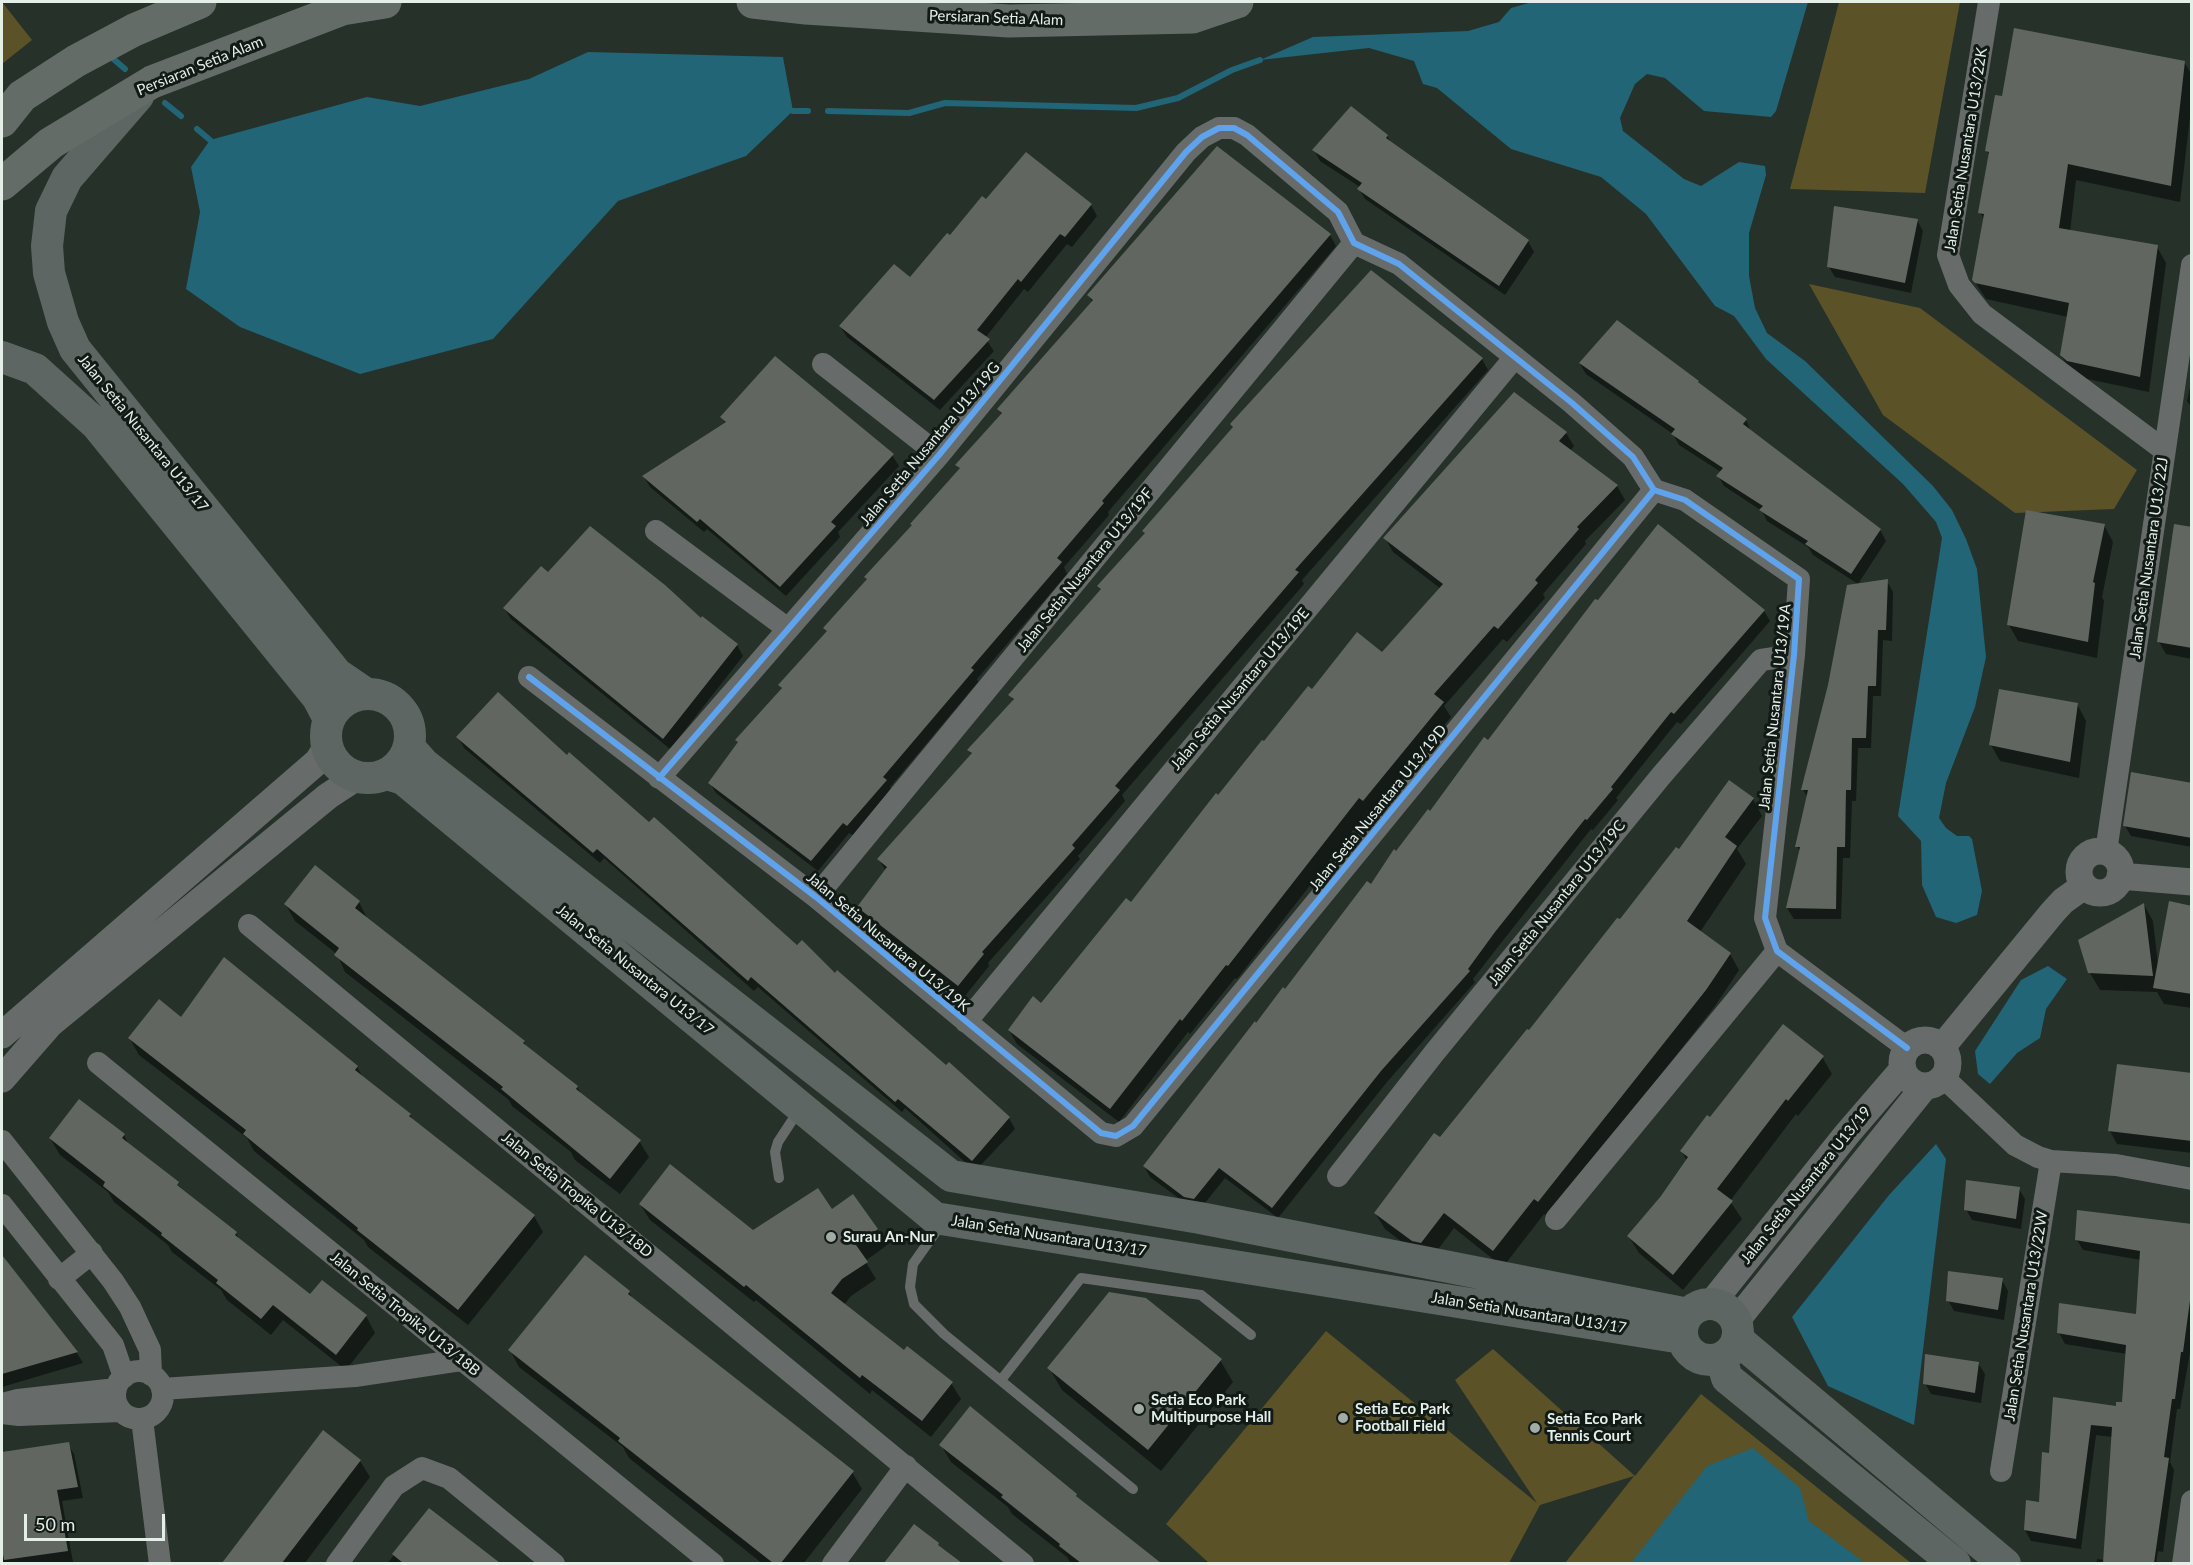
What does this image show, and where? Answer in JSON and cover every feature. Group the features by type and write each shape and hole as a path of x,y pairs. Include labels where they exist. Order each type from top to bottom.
{"highway":[{"path":"2,121 12,101 96,50 200,2"},
{"name":"Persiaran Setia Alam","path":"2,184 51,143 152,82 342,9 385,2"},
{"name":"Persiaran Setia Alam","path":"753,2 806,8 1009,21 1193,17 1237,2"}],"main road":[{"name":"Jalan Setia Nusantara U13/17","path":"152,82 119,115 67,178 51,211 47,246 49,273 63,322 75,349 337,674 364,693"},
{"name":"Jalan Setia Nusantara U13/17","path":"2,357 34,369 96,424 318,698 328,732"},
{"path":"364,693 378,694 391,699 401,708 408,720 409,747 397,767 372,776 338,766 328,732 343,701 364,693"},
{"name":"Jalan Setia Nusantara U13/17","path":"409,747 424,764 951,1176 1200,1218 1713,1329 2005,1563"},
{"name":"Jalan Setia Nusantara U13/17","path":"372,776 403,779 935,1218 1713,1329"},
{"path":"1713,1329 1726,1378 1955,1563"}],"street":[{"name":"Jalan Setia Nusantara U13/22K","path":"1989,2 1948,255 1959,285 1982,314 2164,450"},
{"name":"Jalan Setia Nusantara U13/19G","path":"659,778 939,455 1186,152 1202,137 1219,128 1234,128 1247,135 1338,212 1354,243"},
{"path":"1354,243 1399,264 1515,357 1633,457 1654,490"},
{"name":"Jalan Setia Nusantara U13/19F","path":"816,897 1354,243"},
{"name":"Jalan Setia Nusantara U13/22J","path":"2106,852 2192,264"},
{"name":"Jalan Setia Nusantara U13/19E","path":"966,1022 1515,357"},
{"path":"823,364 939,455"},
{"name":"Jalan Setia Nusantara U13/19A","path":"1654,490 1685,500 1799,579 1794,655 1765,918 1777,951"},
{"name":"Jalan Setia Nusantara U13/19D","path":"1116,1136 1133,1126 1654,490"},
{"path":"656,531 788,629"},
{"name":"Jalan Setia Nusantara U13/19C","path":"1338,1176 1442,1042 1661,776 1761,660 1794,655"},
{"name":"Jalan Setia Nusantara U13/19K","path":"530,677 816,897 1101,1133 1116,1136"},
{"path":"2,1035 318,760 328,732"},
{"path":"2,1079 50,1024 328,796 372,776"},
{"path":"2092,852 2106,852 2116,858 2120,876 2108,891 2095,892 2084,886 2079,873 2082,861 2092,852"},
{"path":"2120,876 2192,882"},
{"path":"1942,1047 2063,901 2084,886"},
{"name":"Jalan Setia Tropika U13/18D","path":"249,925 1023,1563"},
{"path":"1556,1219 1777,951 1905,1058 1911,1081 1934,1082 2016,1145 2051,1161 2116,1166 2192,1179"},
{"path":"1905,1058 1921,1040 1928,1040 1942,1047 1948,1058 1934,1082"},
{"name":"Jalan Setia Nusantara U13/19","path":"1713,1329 1847,1134 1905,1058"},
{"name":"Jalan Setia Tropika U13/18B","path":"98,1063 713,1563"},
{"name":"Jalan Setia Nusantara U13/19","path":"1713,1329 1934,1082"},
{"path":"2,1141 92,1253 130,1307 150,1350 160,1405 156,1411 142,1419 127,1416 120,1411 116,1404 120,1383 113,1345 2,1205"},
{"name":"Jalan Setia Nusantara U13/22W","path":"2001,1471 2051,1161"},
{"path":"59,1279 92,1253"},
{"path":"100,1330 130,1307"},
{"path":"2,1404 120,1383 137,1371 156,1382 355,1376 461,1360"},
{"path":"2,1413 19,1415 120,1411"},
{"path":"142,1419 160,1563"},
{"path":"833,1563 906,1466"},
{"path":"337,1563 394,1486 422,1468 449,1478 554,1563"},
{"path":"2182,1563 2192,1501"}],"lane":[{"path":"779,1178 775,1152 778,1142 801,1107"},
{"path":"944,1219 913,1264 910,1287 914,1304 944,1334 1133,1489"},
{"path":"1001,1380 1081,1278 1201,1295 1251,1335"}],"shaded area":[{"path":"2,2 32,40 2,64"},
{"path":"1839,2 1960,2 1925,193 1790,189"},
{"path":"1809,284 1920,308 2137,470 2114,509 2015,513 1883,415"},
{"path":"1326,1331 1537,1503 1455,1380 1493,1349 1635,1476 1701,1394 1911,1563 1565,1563 1634,1476 1540,1505 1509,1563 1209,1563 1166,1524"}],"water":[{"path":"1532,2 1808,2 1776,111 1771,117 1704,111 1665,78 1647,74 1635,84 1620,118 1623,131 1684,179 1701,186 1739,162 1765,166 1766,175 1749,233 1749,276 1755,308 1767,333 1805,361 1933,486 1952,510 1966,539 1977,569 1986,657 1975,707 1946,783 1939,818 1946,828 1957,836 1969,836 1972,839 1982,891 1977,915 1956,923 1936,917 1922,885 1921,841 1898,816 1942,538 1936,522 1903,484 1766,359 1734,316 1715,306 1646,214 1601,177 1511,149 1437,88 1423,84 1414,61 1369,48 1260,60 1313,37 1468,31 1499,22 1511,8"},
{"path":"588,52 783,57 793,111 746,156 618,201 493,339 360,374 240,327 186,289 200,212 191,167 210,140 367,97 420,106 529,79"},
{"path":"2048,966 2067,979 2046,1009 2040,1038 2017,1053 1990,1084 1978,1074 1975,1051 2021,980"},
{"path":"1936,1144 1946,1159 1914,1425 1828,1386 1792,1317 1889,1195"},
{"path":"1753,1448 1800,1488 1809,1521 1865,1563 1631,1563 1707,1466"}],"building":[{"path":"2014,28 2185,61 2171,186 2068,164 2059,228 2158,245 2140,377 2067,361 2060,355 2069,303 1975,283 1972,280 1984,214 1978,213 1989,152 1985,151 1995,95 2002,96"},
{"path":"1351,106 1388,135 1386,138 1529,240 1499,286 1357,189 1362,183 1312,150"},
{"path":"1217,146 1331,234 1102,501 1104,503 1057,558 1062,562 971,668 974,670 883,777 887,780 847,826 843,823 811,861 708,783 738,742 735,740 782,688 778,685 827,631 823,628 867,579 864,577 960,468 955,465 1002,413 997,409 1093,300 1087,295"},
{"path":"1026,152 1092,204 1065,237 1060,234 1021,282 1018,279 977,330 990,339 934,400 839,326 894,264 910,277 947,233 950,235 982,196 986,199"},
{"path":"1834,206 1918,219 1905,283 1827,267"},
{"path":"1371,270 1483,358 1295,570 1299,572 1115,786 1120,790 1072,845 1075,848 982,952 984,954 958,986 857,907 887,867 877,859 972,753 967,750 1014,699 1008,695 1101,589 1097,586 1145,533 1142,531 1233,427 1230,424"},
{"path":"1617,320 1747,419 1743,424 1881,529 1851,574 1805,544 1808,541 1759,510 1763,506 1716,476 1723,468 1671,434 1675,429 1579,363"},
{"path":"775,356 894,454 831,522 836,526 780,587 700,519 697,522 642,476 726,422 720,417"},
{"path":"1514,392 1567,432 1559,441 1618,485 1577,527 1579,529 1535,580 1538,583 1498,629 1494,626 1434,694 1444,702 1363,801 1359,798 1228,966 1226,965 1182,1021 1180,1019 1110,1109 1008,1030 1033,996 1041,1003 1126,898 1131,902 1216,793 1218,795 1308,686 1312,689 1357,632 1382,652 1443,584 1383,538"},
{"path":"2026,510 2105,524 2093,582 2095,583 2088,642 2007,625"},
{"path":"1658,524 1765,610 1674,714 1671,712 1611,787 1613,789 1587,820 1585,819 1495,932 1468,969 1470,971 1381,1071 1272,1208 1219,1168 1194,1199 1184,1197 1143,1166 1255,1021 1256,1023 1283,987 1285,989 1367,881 1371,884 1394,849 1396,851 1428,809 1430,811 1484,737 1488,740 1595,599 1598,600"},
{"path":"2174,524 2192,527 2192,648 2157,642"},
{"path":"590,526 665,585 701,618 702,616 738,644 663,739 503,608 541,566 548,572"},
{"path":"1888,579 1886,630 1878,630 1876,686 1868,686 1866,738 1852,738 1851,790 1846,790 1845,847 1837,847 1836,909 1786,908 1800,847 1795,847 1808,790 1801,790 1828,685 1847,585"},
{"path":"1999,689 2078,703 2070,762 1989,745"},
{"path":"498,692 567,755 569,752 649,822 654,817 797,945 802,940 835,973 837,970 946,1065 949,1062 1010,1117 972,1161 898,1099 895,1102 751,977 748,981 597,849 593,853 456,737"},
{"path":"2131,772 2192,783 2192,838 2123,826"},
{"path":"1729,780 1754,798 1725,837 1737,846 1687,921 1731,953 1706,990 1538,1202 1534,1199 1493,1251 1444,1213 1421,1243 1412,1241 1374,1213 1434,1133 1440,1137 1527,1029 1529,1030 1617,918 1620,919 1676,847 1679,849"},
{"path":"315,865 360,901 355,908 525,1041 523,1043 578,1086 576,1089 641,1140 610,1179 501,1089 503,1087 334,955 339,948 284,904"},
{"path":"2169,901 2192,906 2192,994 2153,988"},
{"path":"2144,903 2153,976 2088,973 2078,940"},
{"path":"224,957 358,1066 355,1070 411,1114 409,1116 535,1215 458,1310 357,1230 358,1228 243,1134 246,1130 128,1038 159,999 181,1017"},
{"path":"1783,1024 1824,1056 1788,1101 1786,1099 1717,1189 1733,1201 1673,1275 1627,1236 1661,1196 1688,1157 1680,1151 1707,1115 1710,1117"},
{"path":"2117,1064 2192,1073 2192,1141 2108,1131"},
{"path":"79,1099 125,1134 122,1138 179,1182 177,1185 237,1232 235,1235 310,1294 322,1280 367,1315 336,1355 273,1305 261,1319 216,1283 218,1280 103,1186 105,1182 49,1138"},
{"path":"670,1164 753,1230 818,1188 832,1209 853,1194 878,1229 856,1245 868,1262 842,1279 831,1293 904,1350 907,1346 953,1382 922,1421 862,1375 860,1378 746,1285 744,1287 639,1204"},
{"path":"1966,1180 2020,1187 2016,1219 1964,1210"},
{"path":"2077,1210 2192,1224 2192,1286 2164,1457 2169,1458 2154,1563 2103,1563 2112,1427 2091,1425 2076,1539 2024,1530 2026,1500 2039,1502 2042,1452 2049,1453 2053,1397 2116,1406 2116,1402 2122,1402 2126,1345 2057,1333 2059,1303 2136,1314 2140,1251 2075,1240"},
{"path":"2,1255 78,1352 2,1374"},
{"path":"585,1255 630,1291 628,1294 854,1471 781,1563 773,1563 618,1441 620,1438 508,1350"},
{"path":"1948,1271 2003,1278 1998,1310 1946,1301"},
{"name":"Setia Eco Park Multipurpose Hall","path":"1109,1292 1146,1298 1222,1359 1148,1450 1047,1368"},
{"path":"1925,1354 1979,1362 1975,1393 1923,1384"},
{"path":"970,1406 1077,1494 1076,1496 1161,1563 1081,1563 1059,1546 1060,1544 1001,1497 1003,1495 939,1445"},
{"path":"323,1430 361,1460 282,1563 222,1563"},
{"path":"69,1442 78,1487 57,1490 68,1551 4,1560 2,1452"},
{"path":"429,1508 500,1563 403,1563 392,1554"},
{"path":"914,1524 939,1543 938,1545 962,1563 884,1563"}],"waterway":[{"path":"110,56 125,69"},
{"path":"828,111 909,113 945,103 1136,108 1178,98 1232,70 1260,60"},
{"path":"165,103 181,116"},
{"path":"793,111 808,111"},
{"path":"197,129 210,140"}],"cycle path":[{"path":"659,778 939,455 1186,152 1202,137 1219,128 1234,128 1247,135 1338,212 1354,243 1399,264 1572,403 1633,457 1654,490 1685,500 1799,579 1794,655 1765,918 1777,951 1907,1048"},
{"path":"529,677 816,897 1101,1133 1116,1136 1133,1126 1654,490"}],"place":[{"name":"Surau An-Nur","path":"831,1237"},
{"name":"Setia Eco Park Multipurpose Hall","path":"1139,1409"},
{"name":"Setia Eco Park Football Field","path":"1343,1418"},
{"name":"Setia Eco Park Tennis Court","path":"1535,1428"}]}
